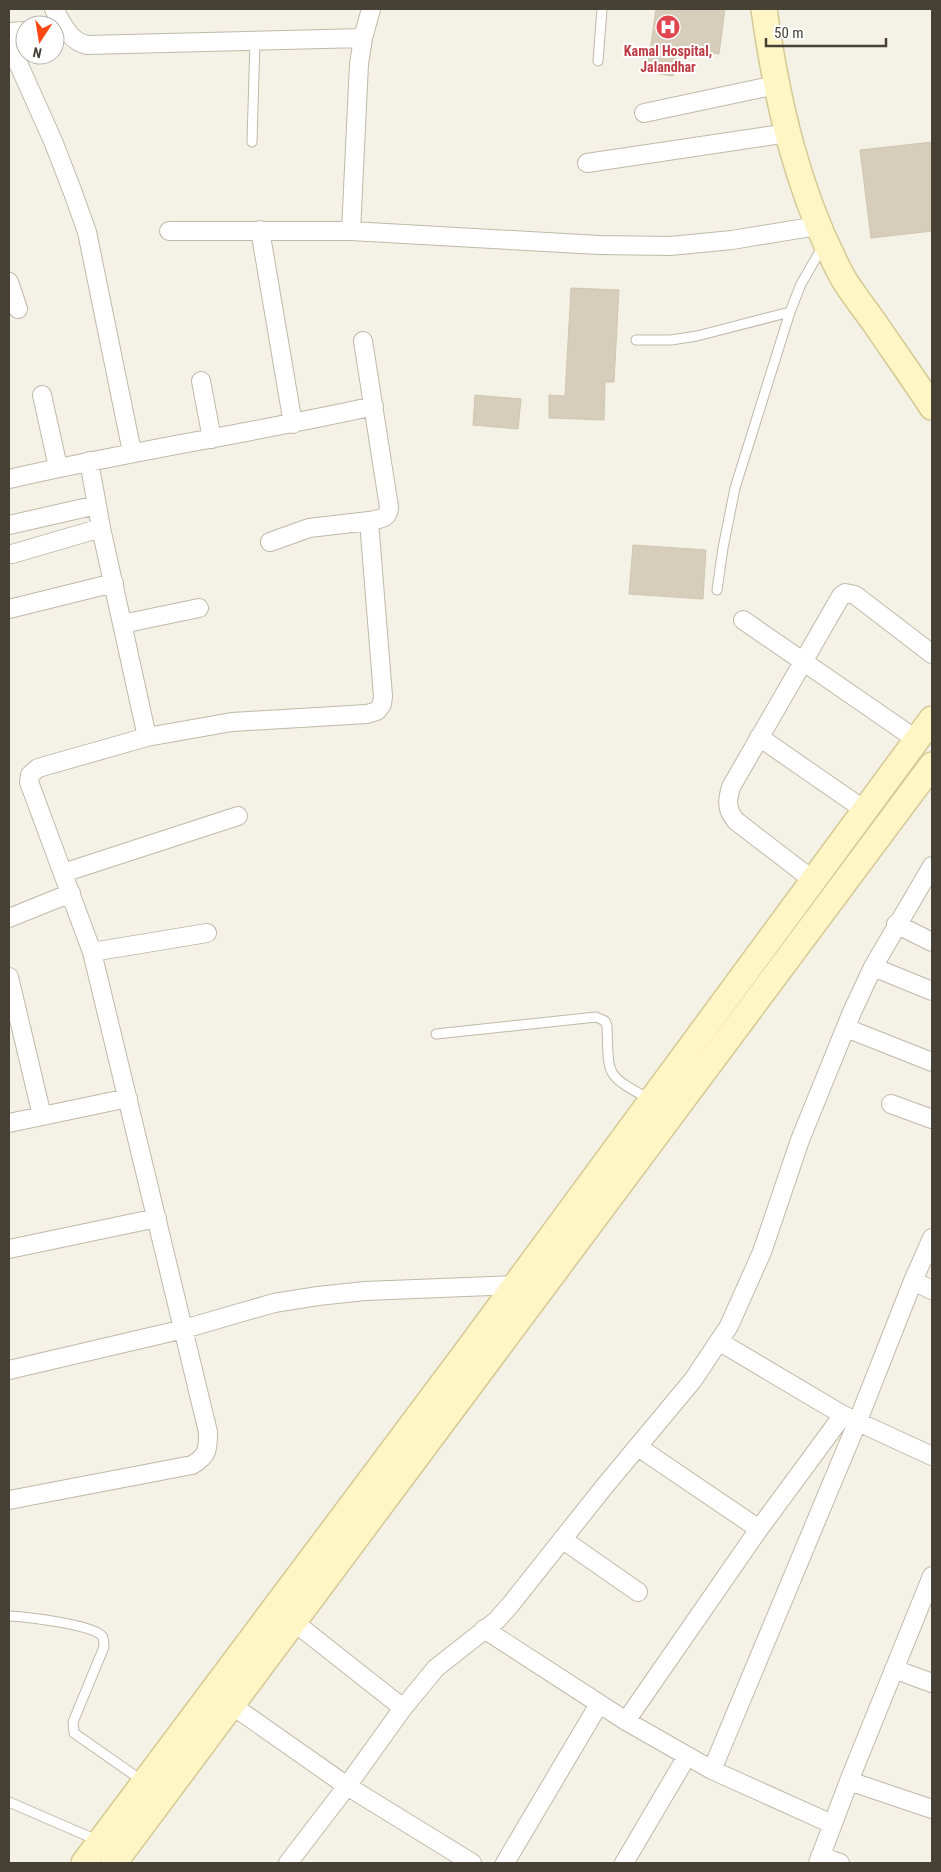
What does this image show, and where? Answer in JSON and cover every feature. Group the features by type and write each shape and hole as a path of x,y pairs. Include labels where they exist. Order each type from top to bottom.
{"main road":[{"path":"764,9 776,85 788,133 802,184 821,233 844,280 932,407"},
{"path":"84,1863 144,1782 294,1622 367,1505 515,1286 542,1270 652,1100 932,719"},
{"path":"114,1863 222,1699 542,1270 932,765"}],"street":[{"path":"351,230 359,64 363,38 372,9"},
{"path":"65,33 75,41 87,45 363,38"},
{"path":"9,43 53,141 87,232 132,452"},
{"path":"644,113 776,85"},
{"path":"587,163 788,133"},
{"path":"260,230 293,424"},
{"path":"170,231 351,230 599,245 670,246 821,233"},
{"path":"9,282 18,310"},
{"path":"270,542 309,528 382,519 389,513 390,507 363,341"},
{"path":"201,381 212,439"},
{"path":"42,395 58,467"},
{"path":"9,479 132,452 293,424 374,406"},
{"path":"89,461 101,528 147,737"},
{"path":"9,525 97,505"},
{"path":"9,1500 192,1465 202,1460 208,1446 208,1432 184,1329 92,952 31,787 30,775 38,768 147,737 232,722 367,714 377,711 382,704 383,696 368,521"},
{"path":"12,554 101,528"},
{"path":"9,609 114,583"},
{"path":"814,881 736,821 729,812 727,801 731,787 841,596 845,593 855,595 932,654"},
{"path":"122,624 199,608"},
{"path":"744,620 917,740"},
{"path":"759,736 866,811"},
{"path":"64,873 238,816"},
{"path":"288,1863 347,1786 403,1708 436,1668 497,1620 511,1604 693,1380 720,1342 743,1298 762,1252 800,1140 872,967 932,866"},
{"path":"9,918 70,893"},
{"path":"896,924 932,942"},
{"path":"92,952 207,933"},
{"path":"872,967 932,991"},
{"path":"9,977 42,1116"},
{"path":"846,1028 932,1062"},
{"path":"9,1124 128,1098"},
{"path":"890,1104 932,1119"},
{"path":"9,1249 157,1218"},
{"path":"712,1770 850,1419 932,1238"},
{"path":"913,1281 932,1290"},
{"path":"9,1370 184,1329 274,1303 365,1291 515,1286"},
{"path":"720,1342 850,1419 932,1456"},
{"path":"626,1722 759,1529 850,1419"},
{"path":"638,1447 759,1529"},
{"path":"562,1540 638,1592"},
{"path":"840,1863 819,1860 932,1576"},
{"path":"294,1622 403,1708"},
{"path":"484,1629 626,1722 712,1770 832,1824"},
{"path":"894,1669 932,1683"},
{"path":"222,1699 347,1786 472,1863"},
{"path":"505,1863 599,1704"},
{"path":"624,1863 687,1756"},
{"path":"849,1781 932,1809"}],"lane":[{"path":"598,61 602,9"},
{"path":"252,142 256,40"},
{"path":"717,590 735,488 790,312 821,233"},
{"path":"636,340 680,339 790,312"},
{"path":"436,1034 596,1017 605,1021 607,1026 610,1071 621,1084 652,1100"},
{"path":"9,1616 68,1624 102,1636 104,1647 73,1722 74,1733 144,1782"},
{"path":"9,1802 99,1841"}],"building":[{"path":"656,9 725,9 719,54 677,48 673,76 647,72"},
{"path":"932,142 932,231 871,238 860,150"},
{"path":"571,288 619,290 614,382 605,382 604,420 549,418 549,395 565,396"},
{"path":"475,395 521,399 518,429 473,425"},
{"path":"633,545 706,550 703,599 629,594"}],"place":[{"name":"Kamal Hospital, Jalandhar","path":"668,27"}]}
